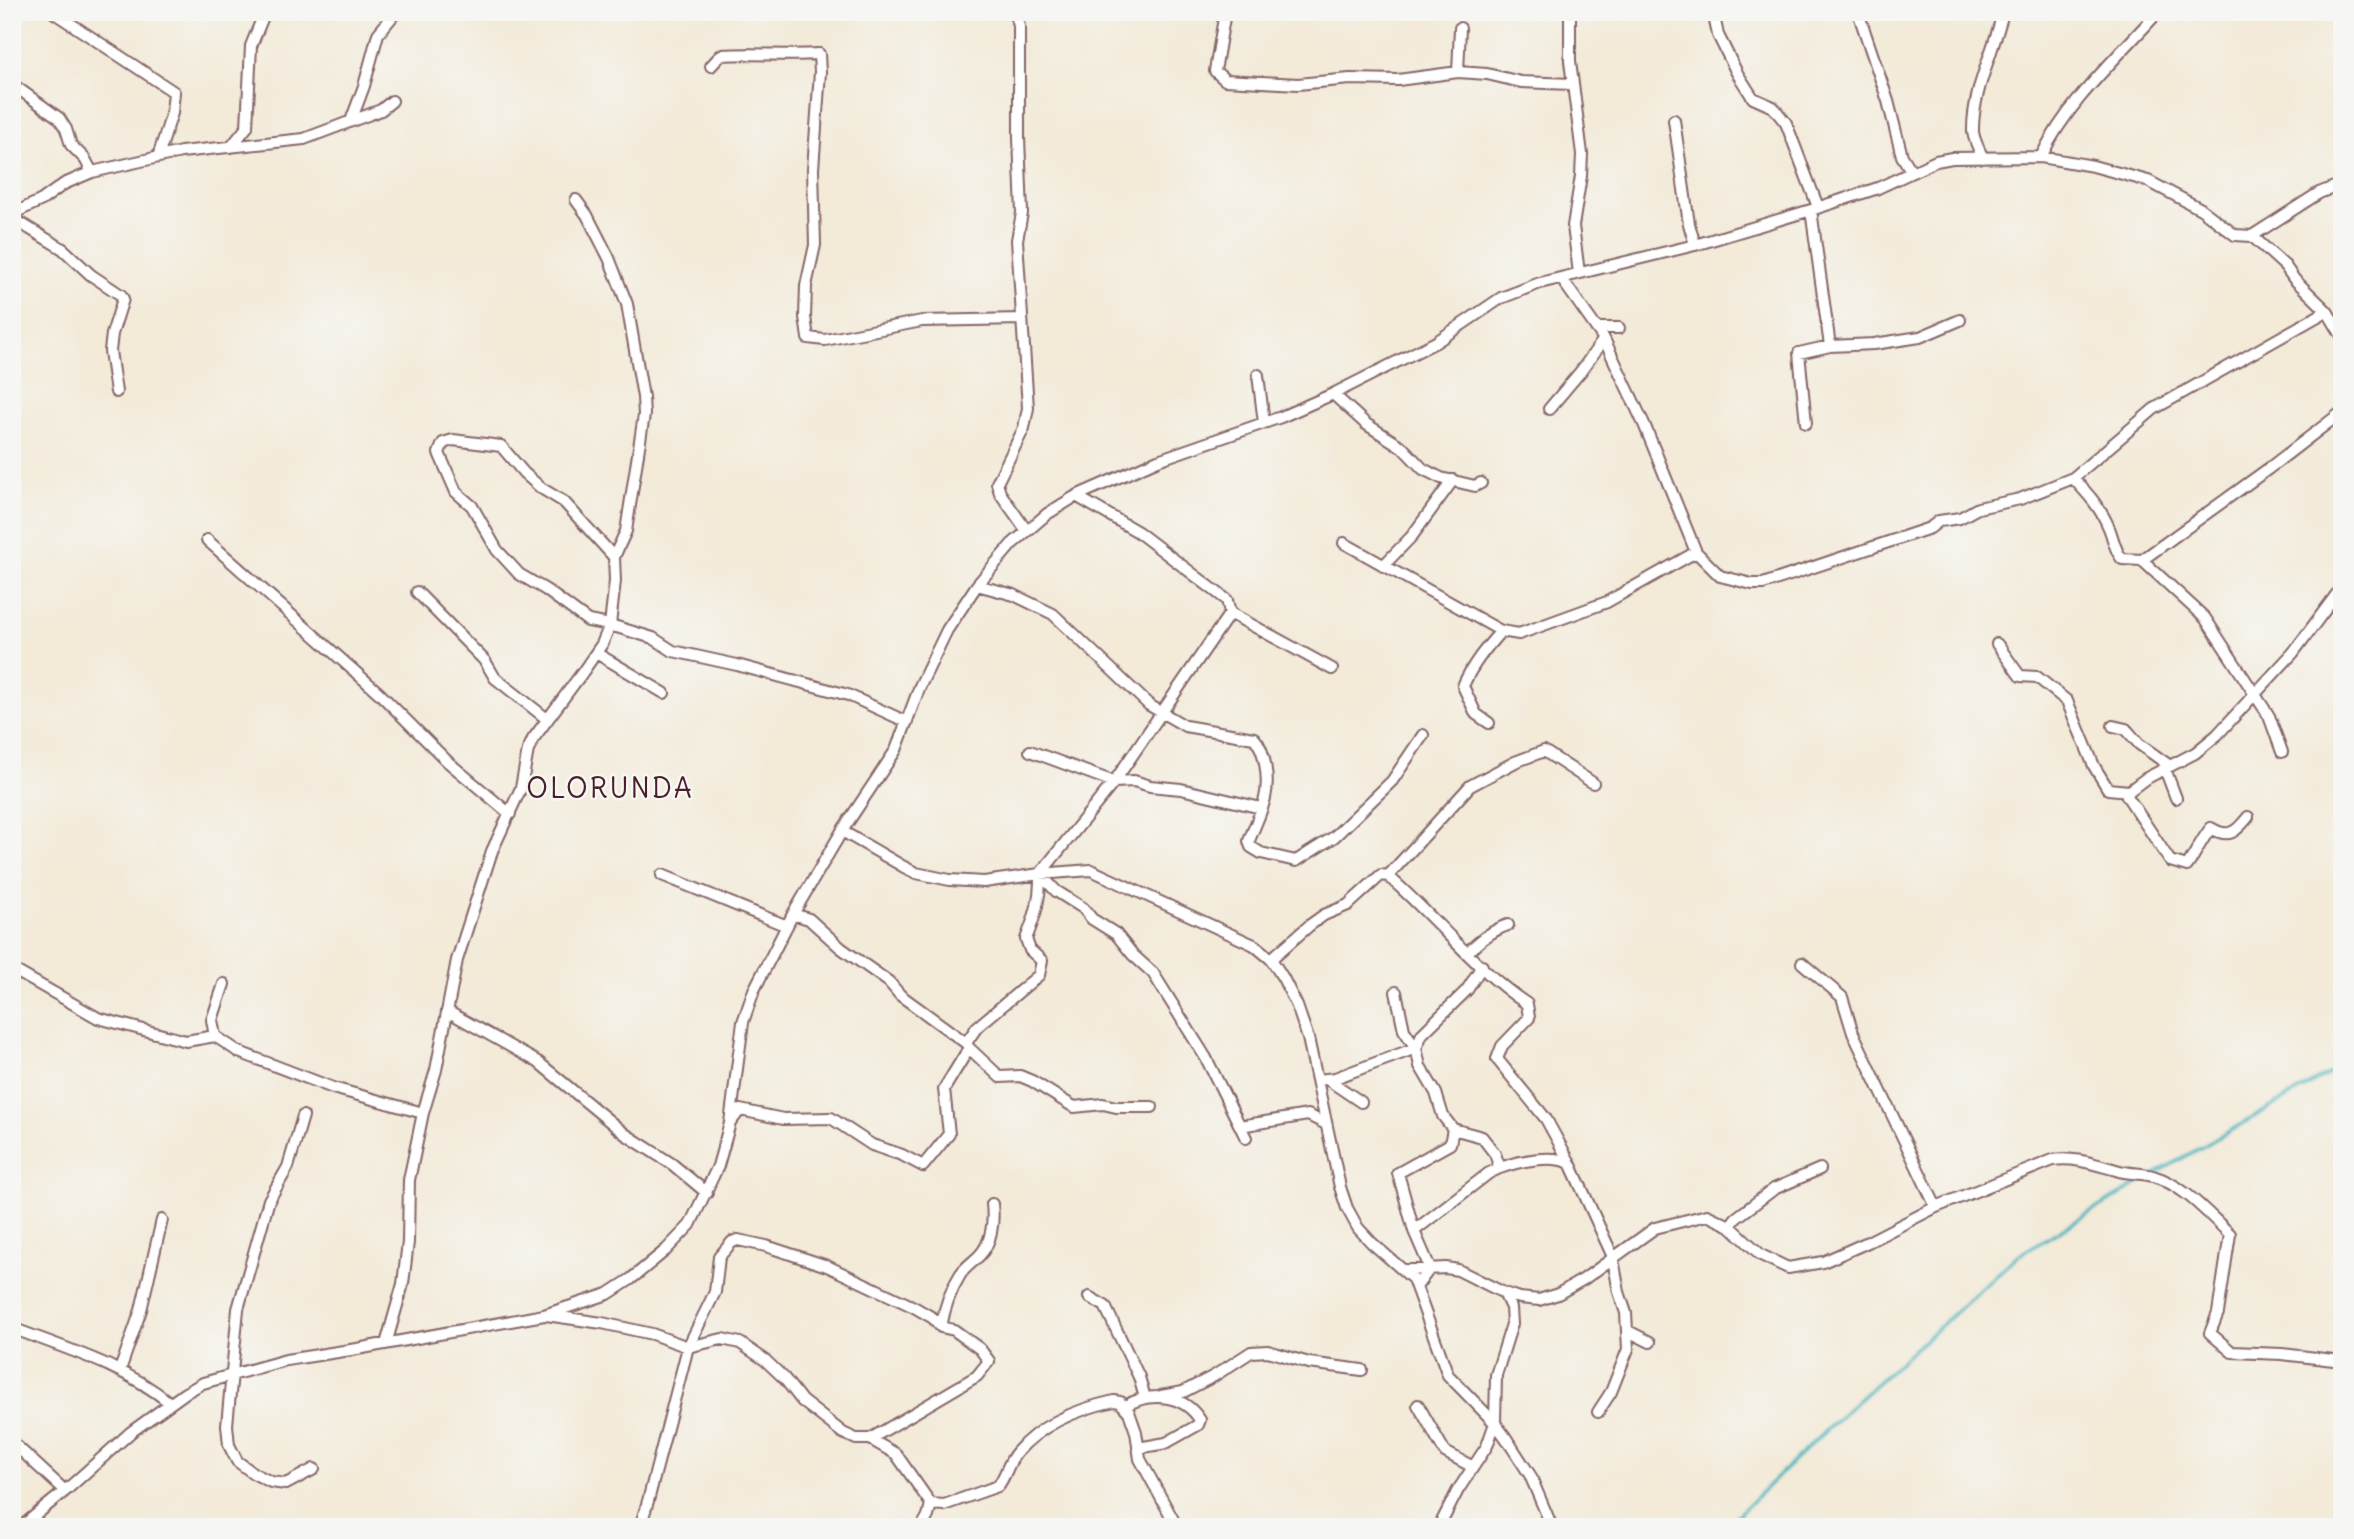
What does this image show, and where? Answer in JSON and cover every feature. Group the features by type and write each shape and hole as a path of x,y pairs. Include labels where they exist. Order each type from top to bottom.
{"street":[{"path":"53,12 174,92 172,113 158,157"},
{"path":"351,121 378,34 396,12"},
{"path":"1015,12 1019,26 1022,214 1017,240 1028,408 1024,428 997,483 1000,493 1027,531"},
{"path":"1225,12 1215,71 1225,80 1298,84 1350,79 1398,80 1458,72 1488,74 1521,82 1572,84"},
{"path":"1570,12 1572,84 1582,154 1573,226 1579,273"},
{"path":"1713,12 1718,35 1753,98 1773,107 1786,123 1814,208 1830,346"},
{"path":"1858,12 1888,101 1902,156 1912,172"},
{"path":"1983,158 1973,134 1979,93 2003,12"},
{"path":"2041,157 2053,133 2101,72 2158,12"},
{"path":"231,147 247,127 251,46 262,19"},
{"path":"1458,72 1460,28"},
{"path":"711,66 721,55 819,54 813,169 815,245 806,286 805,317 808,338 825,340 922,321 1022,319"},
{"path":"12,84 59,118 71,145 85,159 92,172"},
{"path":"116,392 110,351 112,334 123,299 121,295 91,275 63,250 12,216 64,184 92,172 181,152 304,139 381,110 392,101"},
{"path":"1674,120 1689,225 1695,245"},
{"path":"21,1527 131,1432 202,1382 286,1360 544,1315 608,1294 666,1250 690,1225 718,1166 730,1123 743,1022 754,990 793,914 842,831 896,750 947,630 977,584 1012,544 1047,514 1076,496 1158,460 1264,423 1333,394 1436,342 1501,298 1540,283 1695,245 1878,188 1936,161 2041,157 2093,166 2148,181 2201,209 2235,235 2252,236 2319,194 2342,184"},
{"path":"386,1344 403,1284 408,1242 409,1180 423,1113 436,1070 457,960 492,851 521,788 528,750 533,739 596,653 610,625 615,581 614,557 626,531 644,415 643,397 627,304 609,258 587,215 576,200"},
{"path":"2252,236 2285,266 2294,279 2327,311 2342,336"},
{"path":"1561,278 1604,339 1644,424 1696,552 1720,576 1752,584 1763,584 1930,528 1939,521 1960,518 1978,508 2020,499 2073,478 2154,409 2327,311"},
{"path":"1807,423 1799,353 1830,346 1874,344 1920,337 1960,320"},
{"path":"1596,328 1619,328"},
{"path":"1549,409 1604,339"},
{"path":"1258,374 1264,423"},
{"path":"1333,394 1366,424 1402,447 1423,469 1441,478 1475,486 1481,483"},
{"path":"2073,478 2094,500 2122,559 2141,560 2342,412"},
{"path":"614,557 564,502 541,488 524,473 501,446 453,440 443,443 439,453 456,492 472,506 497,550 519,574 588,621 653,638 673,651 848,695 907,722"},
{"path":"1383,566 1412,536 1452,480"},
{"path":"730,1123 740,1110 783,1119 831,1118 872,1145 902,1155 923,1166 948,1135 944,1089 977,1027 1039,975 1042,961 1030,950 1026,939 1038,911 1040,874 1114,782 1230,613 1227,600 1149,539 1076,496"},
{"path":"207,540 379,692 447,762 510,814"},
{"path":"1344,543 1501,631 1519,634 1607,601 1696,552"},
{"path":"2141,560 2205,618 2269,716 2282,752"},
{"path":"977,584 1014,595 1053,614 1149,705 1185,726 1254,738 1261,750 1266,786 1249,841 1251,847 1261,853 1297,861 1334,837 1392,781 1423,735"},
{"path":"1997,644 2020,676 2037,677 2067,701 2094,766 2108,789 2129,791 2195,753 2217,735 2293,653 2342,587"},
{"path":"417,592 475,651 495,678 547,719"},
{"path":"1230,613 1332,669"},
{"path":"1489,723 1476,714 1463,686 1470,669 1501,631"},
{"path":"596,653 664,693"},
{"path":"2113,726 2126,729 2167,768 2176,798"},
{"path":"1030,751 1114,782 1134,781 1150,786 1181,789 1261,808"},
{"path":"1388,876 1470,786 1515,762 1544,751 1593,783"},
{"path":"2129,791 2127,796 2131,803 2170,861 2187,866 2195,855 2197,846 2211,828 2228,835 2248,817"},
{"path":"842,831 916,873 950,880 984,883 1040,874 1091,870 1222,929 1254,945 1271,959 1297,1006 1322,1079 1326,1124 1347,1208 1358,1228 1413,1279 1448,1375 1495,1423 1530,1475 1552,1527"},
{"path":"1040,874 1056,891 1116,934 1133,955 1153,973 1202,1051 1246,1138"},
{"path":"662,875 787,926"},
{"path":"1271,959 1324,915 1348,905 1381,875 1388,876 1420,904 1508,992 1527,1004 1529,1018 1502,1046 1497,1059 1546,1118 1570,1163 1613,1259 1619,1293 1626,1313 1628,1349 1620,1372 1598,1412"},
{"path":"793,914 809,919 841,948 889,982 901,995 967,1046 1000,1077 1020,1076 1074,1107 1103,1104 1116,1107 1152,1107"},
{"path":"1467,953 1479,940 1508,925"},
{"path":"1802,963 1842,997 1853,1033 1937,1207"},
{"path":"1322,1079 1416,1048 1422,1034 1466,990 1482,966"},
{"path":"12,969 98,1018 186,1041 215,1036 239,1052 333,1088 423,1113"},
{"path":"215,1036 212,1020 225,984"},
{"path":"1396,992 1404,1030 1416,1048 1420,1066 1436,1093 1443,1116 1453,1129 1482,1137 1495,1154 1500,1168"},
{"path":"447,1011 538,1062 625,1133 672,1164 707,1194"},
{"path":"1322,1079 1361,1102"},
{"path":"1240,1126 1308,1115 1326,1124"},
{"path":"303,1116 288,1167 269,1200 239,1309 227,1425 229,1445 237,1461 262,1478 286,1484 314,1469"},
{"path":"1430,1268 1414,1230 1398,1173 1450,1144 1453,1129"},
{"path":"1406,1270 1458,1270 1504,1293 1539,1300 1558,1294 1575,1284 1654,1228 1707,1215 1730,1226 1760,1255 1788,1268 1823,1262 1937,1207 2053,1160 2070,1157 2120,1172 2152,1176 2187,1193 2230,1234 2218,1313 2210,1334 2232,1352 2342,1361"},
{"path":"1414,1230 1489,1172 1519,1161 1560,1158 1570,1163"},
{"path":"1730,1226 1736,1218 1774,1189 1820,1169"},
{"path":"941,1327 944,1310 960,1273 983,1253 988,1241 994,1222 992,1204"},
{"path":"120,1370 141,1310 162,1220"},
{"path":"640,1527 688,1347 715,1292 719,1257 726,1246 738,1240 827,1266 914,1307 933,1318 941,1327 954,1330 980,1349 989,1361 976,1376 870,1439"},
{"path":"1416,1287 1430,1268"},
{"path":"1439,1527 1458,1490 1487,1446 1495,1423 1496,1375 1512,1324 1511,1308 1504,1293"},
{"path":"1089,1297 1105,1306 1139,1377 1145,1398"},
{"path":"544,1315 602,1323 652,1334 688,1347 722,1339 740,1343 775,1369 802,1401 842,1433 856,1439 870,1439 896,1454 931,1504 922,1527"},
{"path":"12,1328 120,1370 149,1385 170,1403"},
{"path":"1628,1331 1650,1342"},
{"path":"1125,1406 1137,1399 1183,1392 1251,1352 1268,1351 1309,1363 1362,1370"},
{"path":"1138,1448 1166,1443 1198,1425 1200,1420 1196,1414 1180,1402 1161,1396"},
{"path":"931,1504 944,1505 998,1486 1017,1452 1038,1433 1069,1414 1114,1401 1125,1406 1129,1412 1140,1459 1177,1527"},
{"path":"1418,1405 1445,1452 1473,1467"},
{"path":"12,1442 65,1491"}],"waterway":[{"path":"2155,1174 2342,1066"},
{"path":"1725,1527 1845,1412 2017,1256 2148,1178"}],"district":[{"name":"OLORUNDA","path":"610,788"}]}
